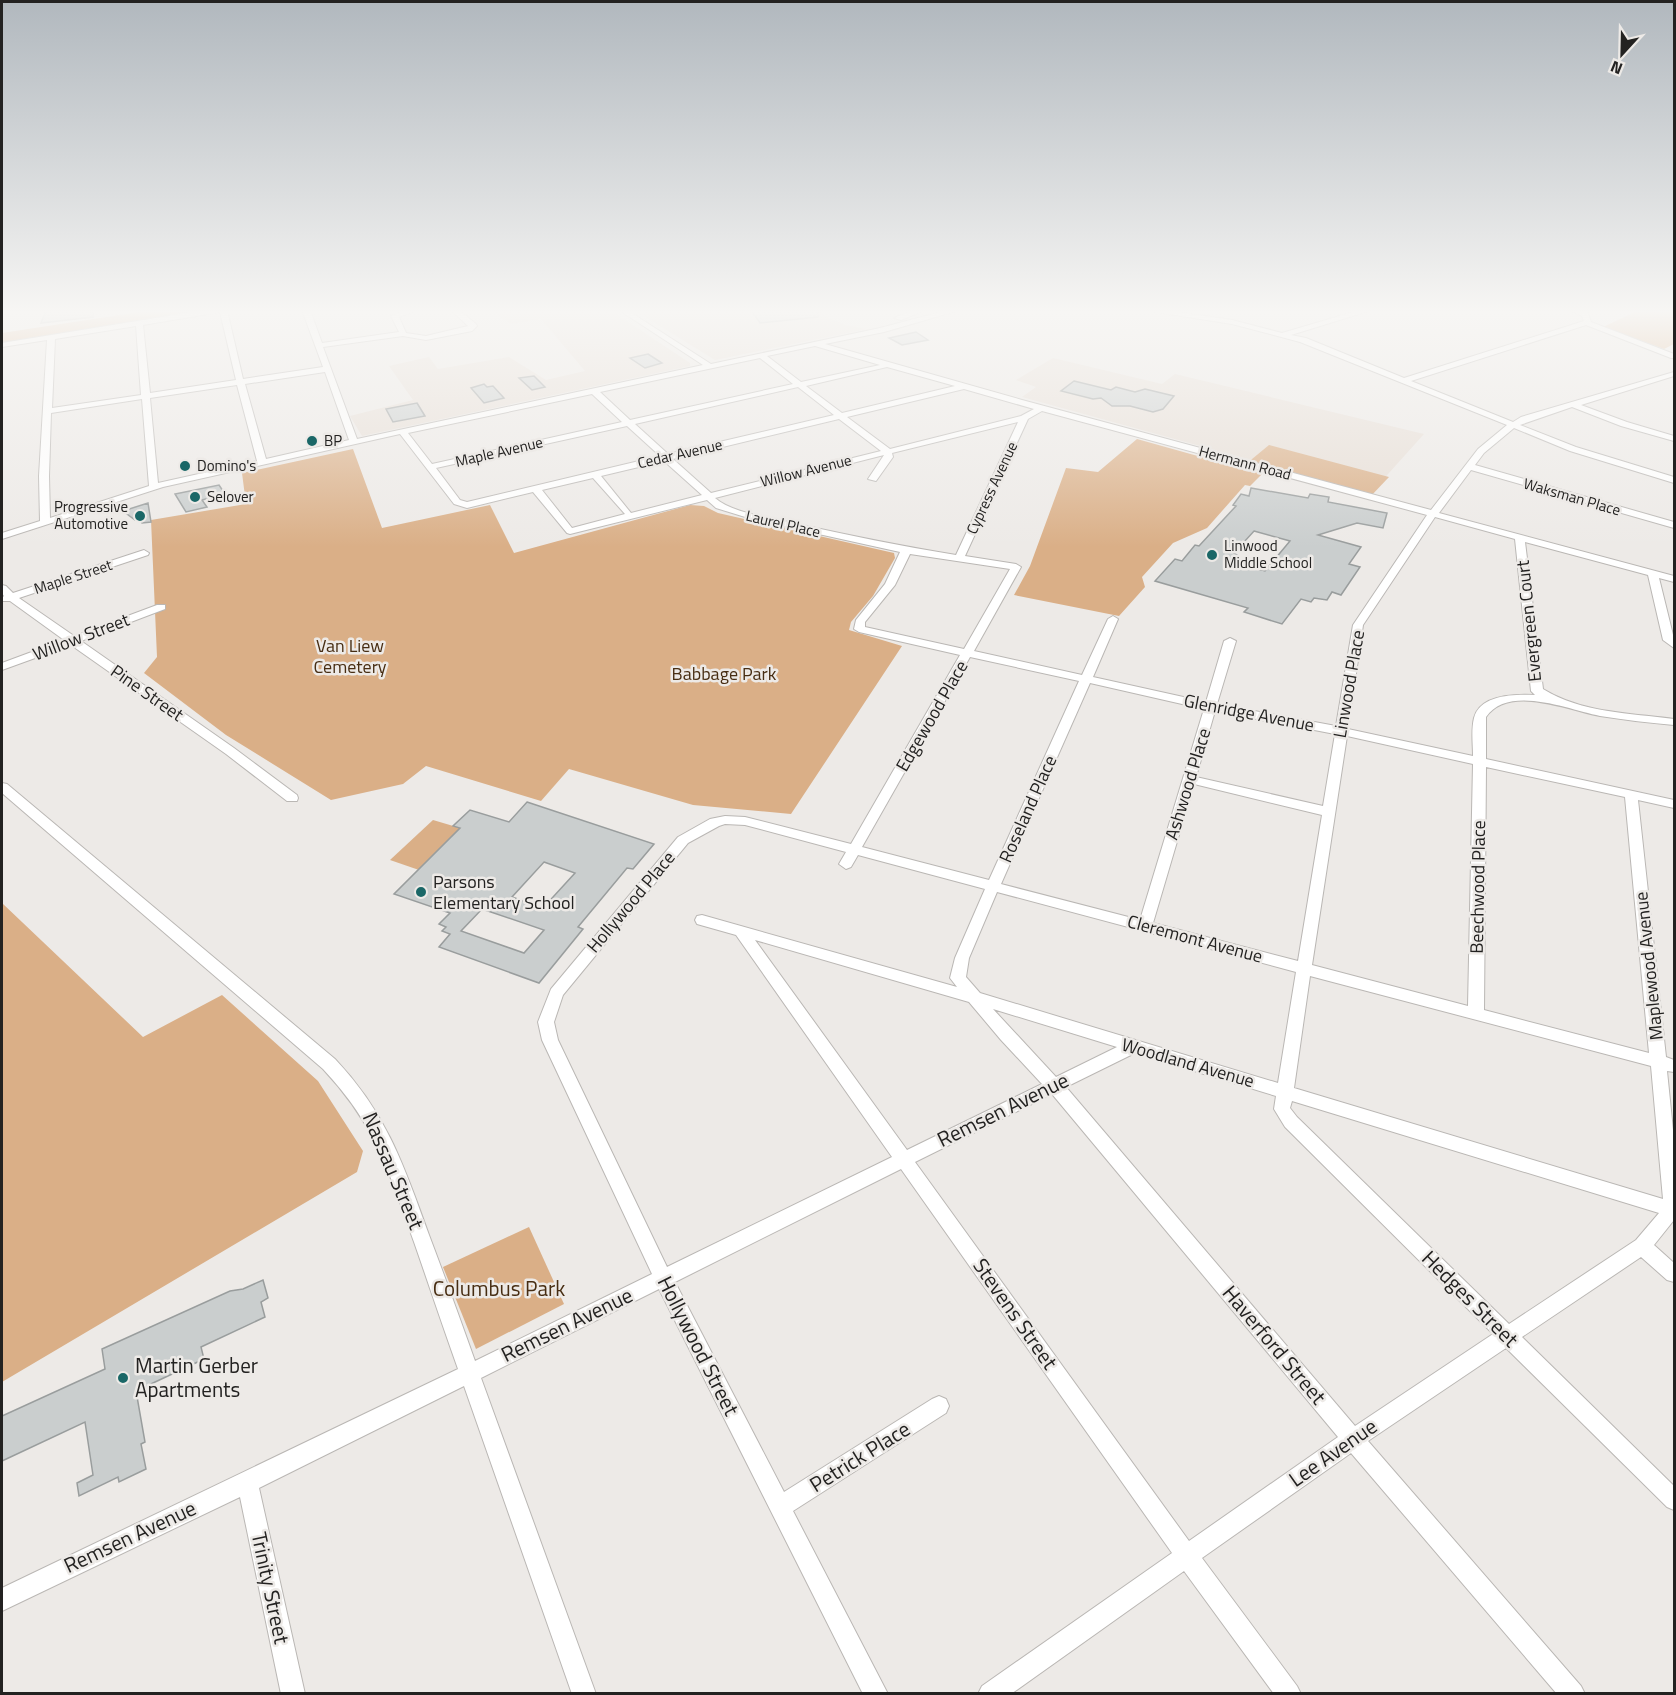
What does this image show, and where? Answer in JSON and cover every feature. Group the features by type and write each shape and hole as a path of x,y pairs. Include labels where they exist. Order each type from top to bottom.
{"street":[{"path":"45,522 44,476 50,389"},
{"path":"144,389 154,487"},
{"path":"49,411 198,389"},
{"path":"242,389 262,462"},
{"path":"335,389 354,442"},
{"path":"2,536 154,487 597,389"},
{"name":"Maple Avenue","path":"430,467 781,389"},
{"path":"804,389 887,451 889,458 873,479"},
{"name":"Cedar Avenue","path":"430,467 457,502 467,505 954,389"},
{"name":"Hermann Road","path":"971,389 1674,579"},
{"path":"1427,389 1573,448 1674,480"},
{"name":"Linwood Place","path":"1284,1090 1358,625 1433,514 1491,440 1513,424 1625,389"},
{"name":"Laurel Place","path":"593,390 707,496 719,506 733,512 906,551 1016,567"},
{"path":"1574,405 1672,436"},
{"name":"Willow Avenue","path":"535,488 570,531 1024,418 1041,408"},
{"name":"Cypress Avenue","path":"959,559 1024,418"},
{"path":"402,431 430,467"},
{"name":"Waksman Place","path":"1470,467 1674,525"},
{"path":"595,474 627,512"},
{"name":"Evergreen Court","path":"1520,537 1535,680 1537,691 1547,699"},
{"name":"Glenridge Avenue","path":"906,551 890,585 860,622 859,629 1212,707 1341,731 1674,804"},
{"name":"Maple Street","path":"6,599 144,553"},
{"name":"Edgewood Place","path":"846,864 1016,567"},
{"path":"1653,573 1670,640 1674,645"},
{"name":"Pine Street","path":"2,588 6,599 72,641 230,751 292,798"},
{"name":"Willow Street","path":"2,667 161,607"},
{"name":"Roseland Place","path":"973,997 958,978 962,958 1113,619"},
{"name":"Ashwood Place","path":"1145,926 1230,641"},
{"name":"Evergreen Court","path":"1480,762 1480,717 1485,707 1496,702 1516,698 1547,699 1575,707 1674,722"},
{"name":"Beechwood Place","path":"1476,1013 1480,762"},
{"path":"1188,779 1329,812"},
{"name":"Nassau Street","path":"2,787 329,1064 366,1105 382,1132 395,1164 584,1694"},
{"name":"Maplewood Avenue","path":"1631,794 1674,1210"},
{"name":"Cleremont Avenue","path":"715,822 745,821 1674,1066"},
{"name":"Hollywood Place","path":"556,993 683,840 715,822"},
{"name":"Woodland Avenue","path":"702,920 973,997 1674,1210"},
{"name":"Stevens Street","path":"742,933 1187,1556 1289,1694"},
{"name":"Hollywood Street","path":"556,993 546,1022 550,1040 663,1278 876,1694"},
{"name":"Haverford Street","path":"973,997 1054,1085 1353,1439 1573,1694"},
{"name":"Remsen Avenue","path":"2,1600 1132,1047"},
{"name":"Hedges Street","path":"1284,1090 1282,1109 1285,1116 1674,1500"},
{"name":"Lee Avenue","path":"990,1694 1353,1439 1642,1246 1674,1210"},
{"path":"1642,1246 1674,1274"},
{"name":"Petrick Place","path":"780,1507 939,1406"},
{"name":"Trinity Street","path":"247,1482 293,1694"}],"shaded area":[{"path":"405,389 582,389 362,436 350,416 413,400"},
{"path":"1033,389 1238,389 1424,434 1371,493 1022,397"}],"green space":[{"path":"1137,439 1262,474 1250,486 1245,485 1207,528 1173,543 1142,577 1145,587 1119,616 1014,595 1030,566 1066,468 1098,472"},
{"path":"1269,445 1389,477 1370,497 1246,464"},
{"path":"353,449 382,528 490,505 514,553 690,505 704,506 718,513 894,553 895,558 873,596 851,622 849,630 902,646 791,814 693,805 569,769 541,801 426,766 403,784 331,800 226,735 144,673 157,657 151,520 246,504 242,473"},
{"path":"433,820 460,828 419,870 390,860"},
{"path":"2,903 143,1037 222,995 318,1081 363,1151 357,1172 2,1382"},
{"name":"Columbus Park","path":"529,1227 564,1304 476,1349 443,1267"}],"building":[{"path":"472,389 496,389 504,398 484,403"},
{"path":"1063,389 1124,389 1135,392 1145,389 1174,396 1163,409 1153,412 1130,406 1112,406 1101,398 1093,399 1061,391"},
{"path":"417,403 425,416 393,422 386,409"},
{"name":"Selover","path":"219,485 225,494 202,500 207,507 186,512 175,494"},
{"name":"Linwood Middle School","path":"1251,488 1308,498 1310,494 1329,497 1328,502 1387,513 1383,528 1357,523 1318,535 1361,547 1349,564 1360,567 1341,595 1332,592 1327,600 1314,598 1311,602 1301,599 1282,624 1244,612 1248,608 1155,581 1175,559 1182,561 1195,545 1199,546 1236,506 1233,505 1241,494 1249,496","holes":["1254,531 1290,541 1265,571 1233,562 1237,555 1234,553"]},
{"name":"Progressive Automotive","path":"148,503 151,522 142,523 123,511"},
{"name":"Parsons Elementary School","path":"527,802 654,844 633,869 627,868 578,927 583,929 539,983 439,947 450,934 442,931 446,927 439,924 450,913 394,894 460,828 453,826 470,810 509,822","holes":["544,862 575,873 543,908 512,897","482,909 544,930 524,953 461,931"]},
{"name":"Martin Gerber Apartments","path":"263,1280 268,1298 261,1302 265,1317 201,1347 204,1359 136,1391 145,1442 141,1444 146,1469 119,1482 118,1477 79,1496 77,1483 93,1475 85,1422 2,1461 2,1416 105,1369 102,1349 230,1291 243,1289"}],"place":[{"name":"BP","path":"312,441"},
{"name":"Domino's","path":"185,466"},
{"name":"Selover","path":"195,497"},
{"name":"Progressive Automotive","path":"140,516"},
{"name":"Linwood Middle School","path":"1212,555"},
{"name":"Parsons Elementary School","path":"421,892"},
{"name":"Martin Gerber Apartments","path":"123,1378"}],"park label":[{"name":"Van Liew Cemetery","path":"350,656"},
{"name":"Babbage Park","path":"724,674"}]}
